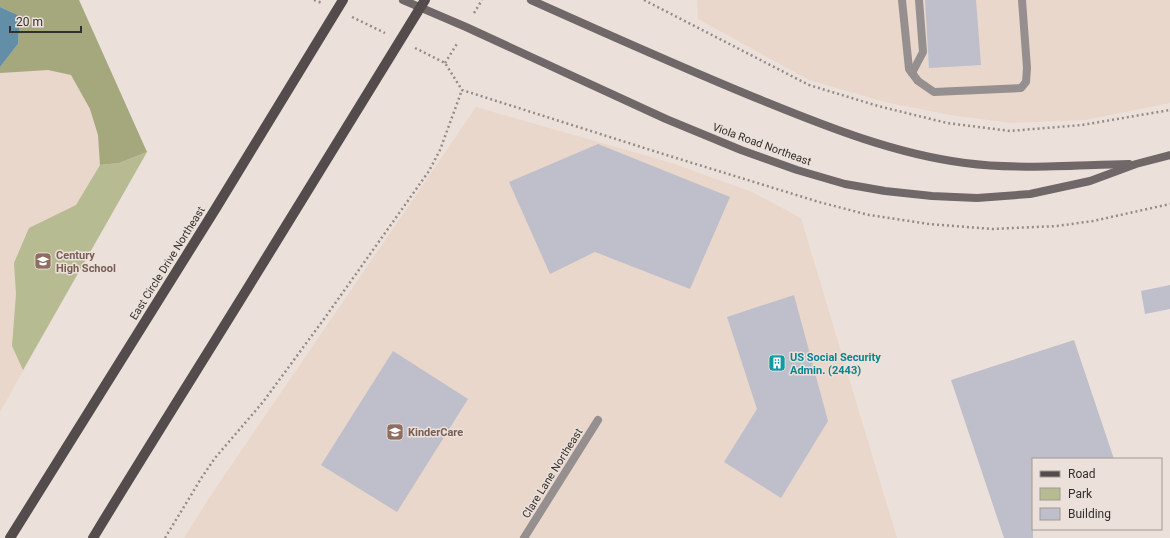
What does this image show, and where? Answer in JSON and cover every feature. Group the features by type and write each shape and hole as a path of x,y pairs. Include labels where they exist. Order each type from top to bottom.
{"main road":[{"name":"East Circle Drive Northeast","path":"10,538 216,208 343,0"},
{"name":"Viola Road Northeast","path":"403,0 423,4 473,30 666,119 755,155 797,170 845,184 885,191 932,196 976,198 1030,194 1090,181 1136,164 1170,155"},
{"name":"Viola Road Northeast","path":"531,0 724,85 809,120 871,142 918,155 965,163 1015,167 1136,164"},
{"path":"93,538 399,40 423,4"}],"street":[{"path":"902,0 909,69 918,81 934,92 1021,88 1026,82 1027,68 1022,0"},
{"path":"912,73 922,52 919,0"},
{"name":"Clare Lane Northeast","path":"524,538 598,420"}],"path":[{"path":"165,538 215,458 263,402 429,171 440,150 462,90 445,63 338,10 314,0"},
{"path":"644,0 809,85 878,106 947,123 1010,131 1082,125 1170,110"}],"shaded area":[{"name":"Century High School","path":"0,0 79,0 147,152 0,412"},
{"path":"697,0 1170,0 1170,103 1085,120 1011,123 950,115 885,102 809,80 698,19"},
{"path":"476,107 672,163 752,192 801,218 897,538 184,538 213,492"}],"green space":[{"path":"0,0 79,0 147,152 119,163 100,165 98,135 90,109 71,75 48,70 0,73 0,67 18,44 20,16 0,7"},
{"path":"147,152 23,370 12,346 16,294 14,263 29,228 76,205 100,165 119,163"}],"water":[{"path":"0,7 20,16 18,44 0,67"}],"building":[{"path":"925,0 976,0 981,65 929,68"},
{"path":"598,144 730,197 690,289 595,252 550,274 509,182"},
{"path":"1170,285 1170,309 1145,314 1141,291"},
{"name":"US Social Security Admin. (2443)","path":"794,295 828,421 781,498 724,462 757,409 727,317"},
{"path":"1074,340 1114,458 1032,458 1033,538 1004,538 951,380"},
{"name":"KinderCare","path":"393,351 468,399 397,512 321,465"}],"place":[{"name":"Century High School","path":"43,261"},
{"name":"US Social Security Admin. (2443)","path":"777,363"},
{"name":"KinderCare","path":"395,432"}]}
